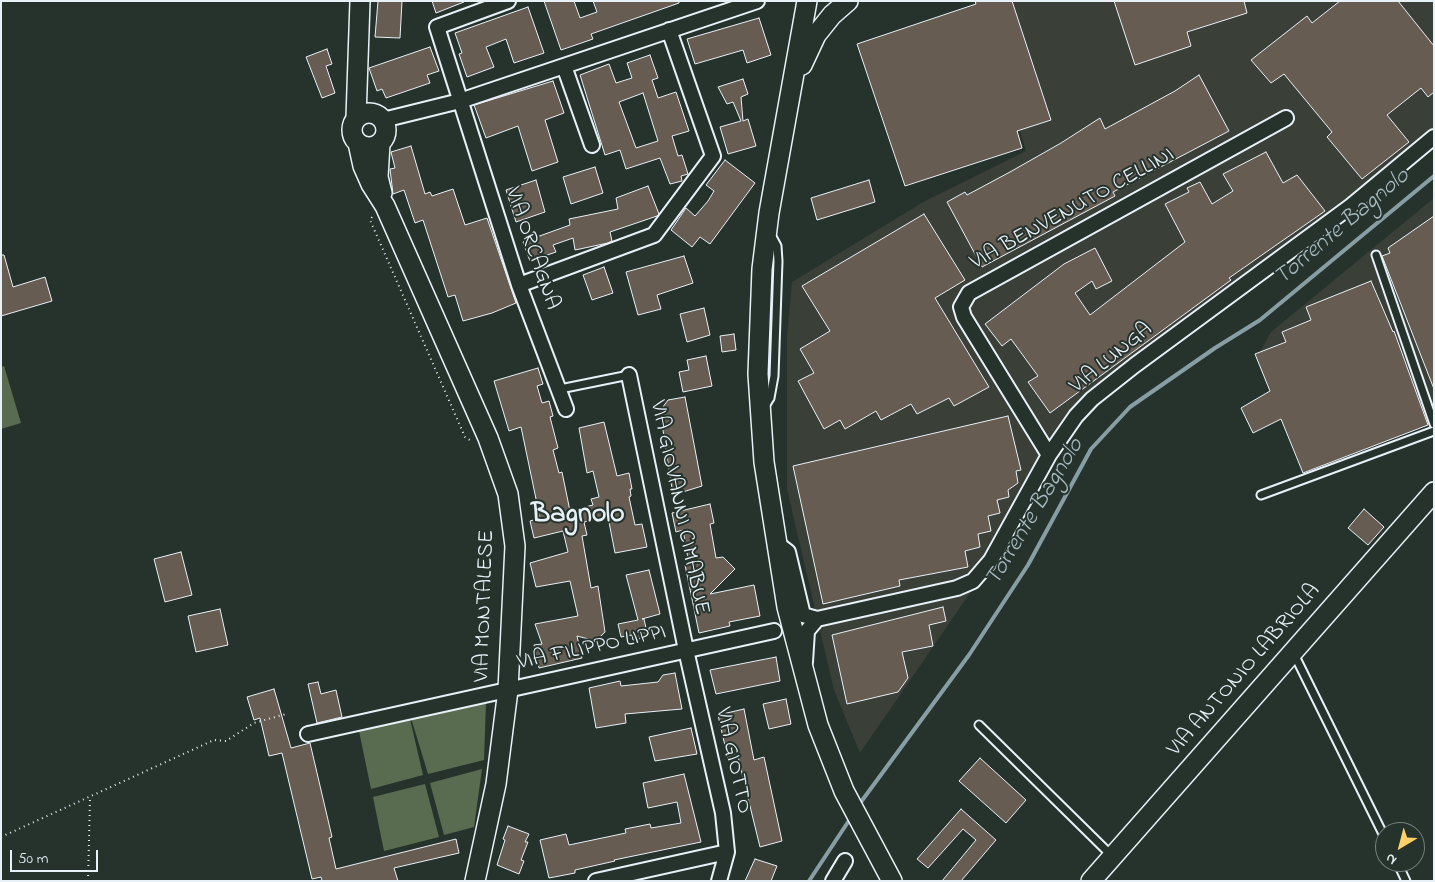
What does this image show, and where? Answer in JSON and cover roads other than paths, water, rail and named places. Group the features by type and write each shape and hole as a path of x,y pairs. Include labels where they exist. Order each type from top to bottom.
{"street":[{"name":"VIA MONTALESE","path":"360,1 356,118 352,128 354,139 358,143 363,166 379,210 488,438 508,494 515,546 508,690 496,784 475,881"},
{"name":"VIA ORCAGNA","path":"508,1 437,27 519,285 566,409"},
{"path":"356,118 365,113 379,117 460,101 669,30 738,4 757,1"},
{"path":"807,1 767,228 758,319 760,415 775,542 804,678 818,725 844,792 892,881"},
{"path":"792,87 816,35 832,15 848,1"},
{"path":"519,285 654,235 713,156 669,30"},
{"path":"564,66 592,145"},
{"path":"356,82 379,117"},
{"name":"VIA MONTALESE","path":"379,117 386,135 380,144 379,210"},
{"name":"VIA BENVENUTO CELLINI","path":"1049,455 964,317 961,307 968,293 1286,118"},
{"name":"VIA LUNGA","path":"817,619 957,588 973,581 996,553 1049,455 1076,416 1106,386 1351,206 1434,137"},
{"path":"358,143 369,148 380,144"},
{"name":"VIA GIOVANNI CIMABUE","path":"629,375 686,650"},
{"name":"VIA ANTONIO LABRIOLA","path":"1091,881 1434,492"},
{"path":"775,542 788,552 802,615 817,619 807,631 804,678"},
{"name":"VIA FILIPPO LIPPI","path":"308,734 774,631"},
{"name":"VIA GIOTTO","path":"686,650 723,813 727,852 719,881"},
{"path":"866,834 880,881"},
{"path":"1109,881 1118,850"},
{"path":"596,881 727,852"},
{"path":"877,855 896,870 905,881"},
{"path":"833,881 845,861"}],"lane":[{"path":"1376,255 1434,424"},
{"path":"560,389 629,375"},
{"path":"1261,495 1434,431"},
{"path":"1293,652 1377,822"},
{"path":"978,725 1118,850"}],"waterway":[{"name":"Torrente Bagnolo","path":"858,806 969,655 1028,565 1091,449 1130,407 1215,348 1260,320 1434,176"},
{"name":"Torrente Bagnolo","path":"809,881 852,816"}],"district":[{"name":"Bagnolo","path":"578,516"}]}
